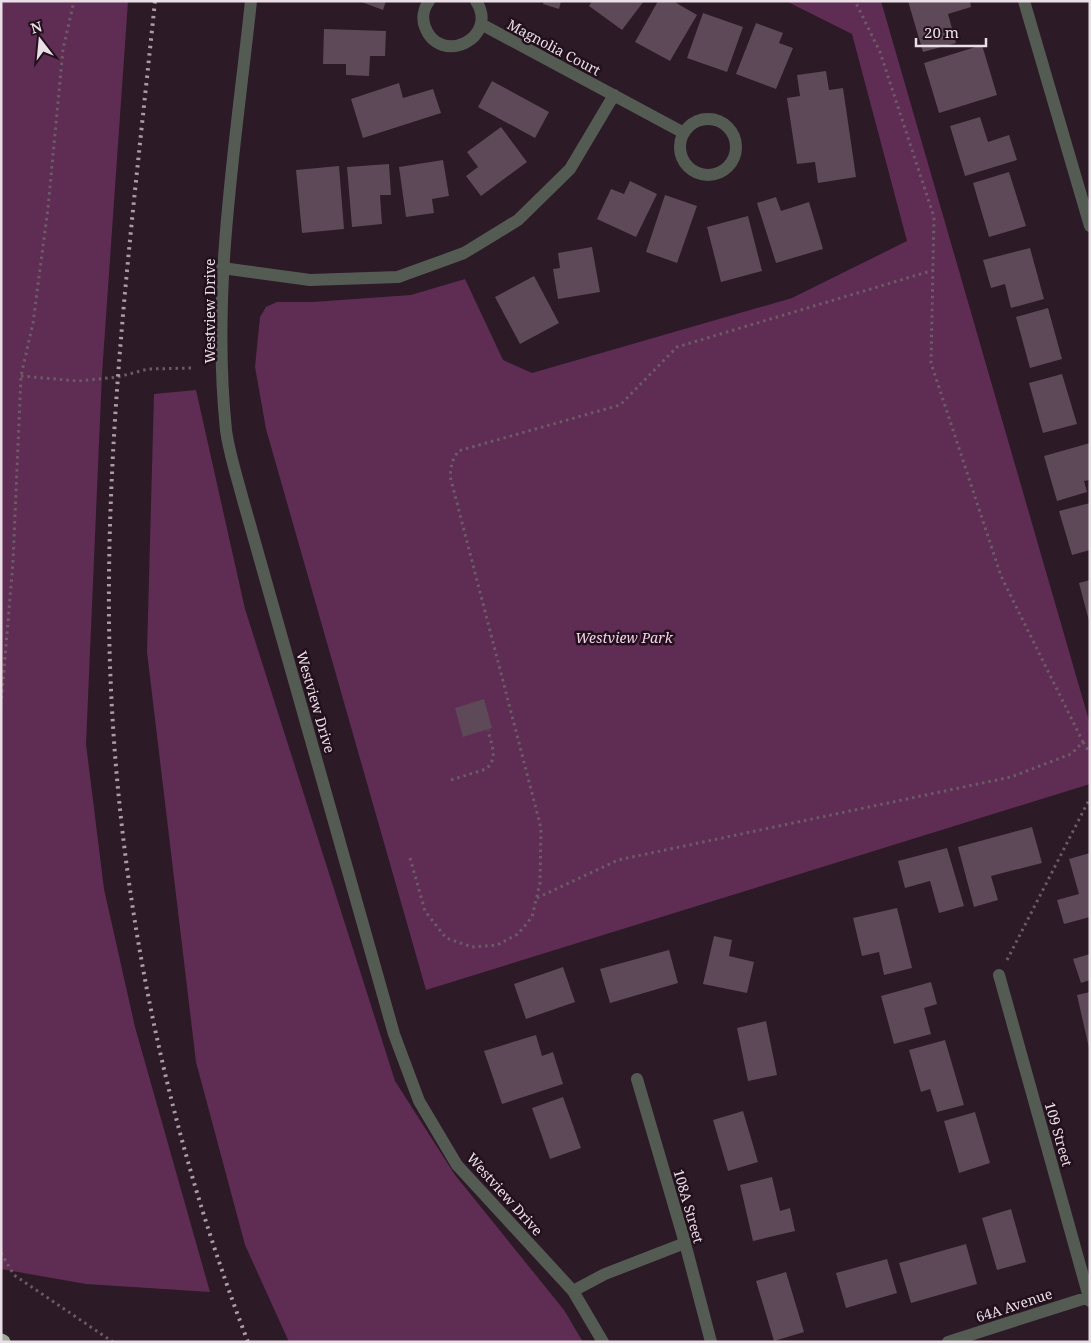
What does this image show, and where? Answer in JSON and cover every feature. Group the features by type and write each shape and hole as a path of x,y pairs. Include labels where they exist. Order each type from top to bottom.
{"street":[{"name":"Westview Drive","path":"251,1 222,268 226,431 242,500 394,1034 419,1101 457,1165 573,1291 603,1342"},
{"path":"429,1 423,14 424,24 434,41 443,45 462,45 477,33 481,24 481,15 476,1"},
{"path":"1024,1 1087,205 1090,226"},
{"name":"Magnolia Court","path":"481,24 684,133"},
{"path":"222,268 310,280 398,277 464,253 518,220 570,169 614,95"},
{"path":"703,119 721,122 734,137 734,155 730,164 714,174 704,174 695,171 683,159 680,151 684,133 695,122 703,119"},
{"name":"109 Street","path":"999,975 1089,1299"},
{"name":"108A Street","path":"637,1079 685,1243 711,1342"},
{"path":"573,1291 605,1274 685,1243"},
{"name":"64A Avenue","path":"948,1342 1089,1299"}],"path":[{"path":"1,705 13,562 21,376 33,323 48,208 63,49 74,1"},
{"path":"855,1 880,52 934,217 931,363 1002,576 1090,753"},
{"path":"410,858 425,911 446,938 472,947 497,945 518,934 532,917 540,883 541,828 450,476 452,462 458,451 620,405 677,348 934,270"},
{"path":"21,376 78,381 118,377 148,370 194,368"},
{"path":"451,780 486,769 490,765 494,759 488,730"},
{"path":"536,898 618,860 1011,777 1071,754 1083,742"},
{"path":"1018,939 1090,798"},
{"path":"1,1253 14,1275 113,1342"}],"green space":[{"path":"1,1 128,1 102,374 86,744 104,889 135,1027 210,1292 86,1284 1,1269"},
{"name":"Westview Park","path":"786,1 881,1 1090,724 1090,784 426,990 266,429 255,367 260,317 266,307 277,302 313,302 411,295 465,279 503,360 532,373 792,298 907,241 852,34"},
{"path":"196,390 245,609 395,1081 455,1175 564,1310 583,1342 289,1342 245,1245 196,1062 147,652 154,394"}],"building":[{"path":"359,1 386,1 383,10"},
{"path":"544,1 561,1 559,9 543,4"},
{"path":"592,1 644,1 622,30 589,6"},
{"path":"658,1 673,1 697,15 670,61 635,42"},
{"path":"908,1 970,1 971,7 948,14 956,43 923,52"},
{"path":"703,13 743,27 727,72 687,58"},
{"path":"756,23 783,33 779,43 793,48 776,89 736,74"},
{"path":"324,29 386,31 385,56 370,56 369,76 346,75 346,64 323,64"},
{"path":"982,45 997,95 939,113 924,63"},
{"path":"826,71 829,90 843,88 856,177 818,183 815,162 797,164 787,98 800,96 797,75"},
{"path":"492,81 549,112 535,138 478,107"},
{"path":"399,83 403,98 433,89 441,113 363,138 351,99"},
{"path":"980,117 988,142 1009,135 1017,160 965,176 950,126"},
{"path":"501,127 527,162 481,196 466,176 478,167 467,152"},
{"path":"443,160 449,196 432,199 434,213 406,217 399,167"},
{"path":"389,164 391,195 380,195 382,224 352,227 347,167"},
{"path":"339,166 344,229 302,233 296,170"},
{"path":"1009,172 1026,226 989,237 973,183"},
{"path":"630,181 657,194 636,237 597,219 611,189 624,194"},
{"path":"665,195 697,206 677,263 646,252"},
{"path":"776,197 781,211 809,202 823,249 776,263 757,203"},
{"path":"748,216 762,271 721,282 707,227"},
{"path":"592,247 600,292 558,299 553,269 560,268 558,253"},
{"path":"1030,248 1044,299 1011,308 1005,284 991,288 983,260"},
{"path":"534,276 559,323 520,344 495,297"},
{"path":"1048,308 1062,359 1030,368 1016,317"},
{"path":"1062,374 1077,424 1043,433 1029,383"},
{"path":"1090,443 1090,480 1084,481 1087,492 1057,501 1044,456"},
{"path":"1090,503 1090,550 1072,555 1059,511"},
{"path":"1090,580 1090,621 1089,621 1079,583"},
{"path":"484,699 492,728 463,737 455,708"},
{"path":"1032,827 1042,863 991,876 998,900 974,907 958,847"},
{"path":"947,848 964,906 939,913 930,881 905,888 898,861"},
{"path":"1090,853 1090,917 1064,924 1057,900 1079,894 1069,859"},
{"path":"897,908 912,968 884,975 879,952 862,956 853,918"},
{"path":"714,936 732,940 729,956 754,962 747,993 703,984"},
{"path":"669,950 678,983 610,1003 600,969"},
{"path":"1090,954 1090,980 1081,983 1073,959"},
{"path":"563,967 575,1002 526,1019 514,984"},
{"path":"931,982 937,1004 924,1008 931,1034 894,1044 881,996"},
{"path":"1090,992 1090,1048 1089,1048 1077,995"},
{"path":"766,1021 777,1075 748,1081 737,1028"},
{"path":"536,1035 542,1056 553,1052 563,1084 502,1104 484,1051"},
{"path":"945,1040 964,1105 937,1112 930,1089 921,1092 909,1050"},
{"path":"563,1097 581,1148 550,1159 532,1108"},
{"path":"743,1111 758,1162 728,1171 713,1120"},
{"path":"975,1112 990,1163 959,1173 944,1121"},
{"path":"772,1177 780,1211 790,1208 795,1231 753,1241 740,1185"},
{"path":"1011,1209 1026,1262 997,1270 982,1218"},
{"path":"966,1244 977,1284 911,1303 899,1263"},
{"path":"887,1259 897,1293 846,1308 836,1273"},
{"path":"786,1272 804,1332 774,1341 756,1281"}],"railway":[{"path":"155,1 123,311 112,466 109,621 112,713 131,897 147,988 166,1078 190,1167 217,1255 248,1342"}]}
